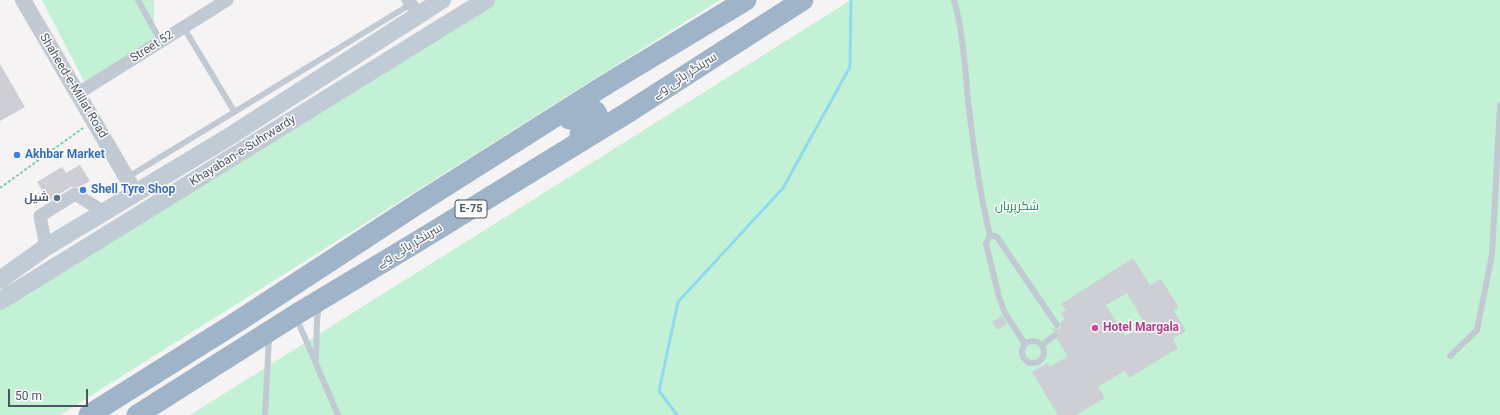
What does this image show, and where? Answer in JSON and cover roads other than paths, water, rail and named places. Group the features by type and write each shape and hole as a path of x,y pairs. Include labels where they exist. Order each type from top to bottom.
{"highway":[{"name":"E-75","path":"90,415 238,322 422,200 607,84 746,0"},
{"path":"756,0 615,90 612,97 614,103 620,106 627,104 776,11 803,0"},
{"name":"سرینگر ہائی وے","path":"137,415 295,315 627,113 803,0"},
{"path":"420,240 443,218 596,124 598,114 593,109 586,109 458,188 440,196 422,200"}],"main road":[{"name":"Khayaban-e-Suhrwardy","path":"4,277 46,247 104,212 131,185 227,138 413,6 442,0"},
{"name":"Khayaban-e-Suhrwardy","path":"0,301 486,0"},
{"path":"227,138 237,155"},
{"path":"4,277 18,290"}],"street":[{"name":"Shaheed-e-Millat Road","path":"23,0 131,185"},
{"name":"Street 52","path":"77,94 227,0"},
{"path":"46,247 40,216 75,194 104,212"}],"lane":[{"path":"138,0 161,42"},
{"path":"954,0 964,58 971,129 982,206 990,235 986,244 996,286 1005,313 1025,344"},
{"path":"131,185 234,111 413,6"},
{"path":"184,28 234,111"},
{"path":"1450,356 1477,330 1492,254 1500,105"},
{"path":"990,235 997,237 1057,325"},
{"path":"316,363 317,320 320,300"},
{"path":"295,315 338,415"},
{"path":"266,415 269,332"},
{"path":"1042,345 1055,336"},
{"path":"1032,340 1042,345 1044,352 1042,358 1032,363 1025,360 1022,357 1022,349 1025,344 1032,340"}],"waterway":[{"path":"677,415 659,391 678,302 783,188 850,67 851,0"}],"place":[{"name":"Akhbar Market","path":"17,155"},
{"name":"Shell Tyre Shop","path":"83,190"},
{"name":"شیل","path":"57,198"},
{"name":"Hotel Margala","path":"1095,328"}],"park label":[{"name":"شکرپریاں","path":"1017,207"}]}
